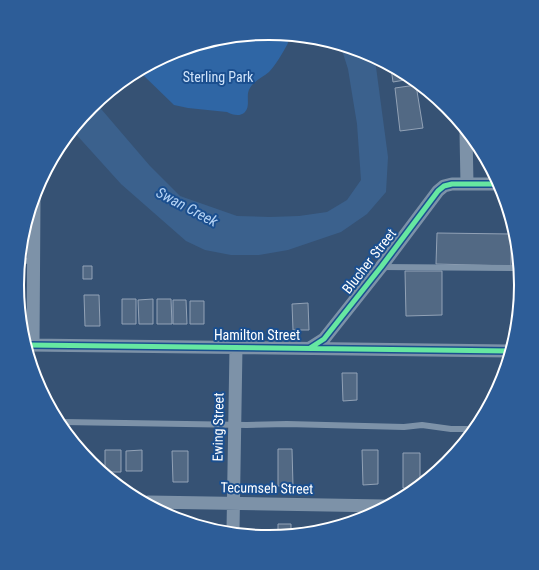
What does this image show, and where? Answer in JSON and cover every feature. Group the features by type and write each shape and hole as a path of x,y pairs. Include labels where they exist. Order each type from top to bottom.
{"street":[{"path":"466,139 466,184 493,184"},
{"name":"Blucher Street","path":"310,348 324,339 438,191 444,186 452,184 466,184"},
{"path":"31,343 28,261 32,222"},
{"name":"Hamilton Street","path":"31,345 506,351"},
{"name":"Ewing Street","path":"233,527 236,348"},
{"name":"Tecumseh Street","path":"155,502 376,506"}],"lane":[{"path":"381,266 514,268"},
{"path":"66,422 234,425 287,424 404,427 422,425 468,429"}],"green space":[{"name":"Sterling Park","path":"253,40 288,40 288,43 269,72 254,83 250,88 247,109 241,115 174,105 143,75 176,58 222,44"}],"water":[{"name":"Swan Creek","path":"342,51 374,63 376,67 388,157 386,192 367,214 341,232 288,250 259,255 231,255 205,250 186,241 121,184 76,134 100,107 150,166 180,196 237,216 299,216 327,212 347,200 361,180 357,124 348,69"}],"building":[{"path":"392,72 405,80 393,82"},
{"path":"412,86 417,88 423,128 400,131 395,88"},
{"path":"437,233 509,234 511,266 436,264"},
{"path":"83,266 92,266 92,279 83,279"},
{"path":"405,271 442,271 442,315 406,316"},
{"path":"84,295 99,295 100,326 85,326"},
{"path":"122,299 136,299 136,324 122,324"},
{"path":"153,299 153,324 139,324 138,300"},
{"path":"157,299 171,299 172,324 157,324"},
{"path":"173,300 186,300 187,324 173,324"},
{"path":"190,301 204,301 204,324 190,324"},
{"path":"308,303 309,330 293,330 292,304"},
{"path":"342,373 357,373 357,400 343,401"},
{"path":"278,449 292,449 293,486 278,486"},
{"path":"105,450 121,450 121,472 110,472 105,467"},
{"path":"142,450 142,471 126,471 126,451"},
{"path":"362,450 378,450 378,484 363,485"},
{"path":"172,451 188,451 188,482 173,482"},
{"path":"403,453 420,453 420,479 407,488 403,488"},
{"path":"278,524 291,524 291,529 278,530"}],"cycle path":[{"path":"310,348 324,339 381,267 438,191 444,186 452,184 493,184"},
{"path":"31,345 506,351"}]}
